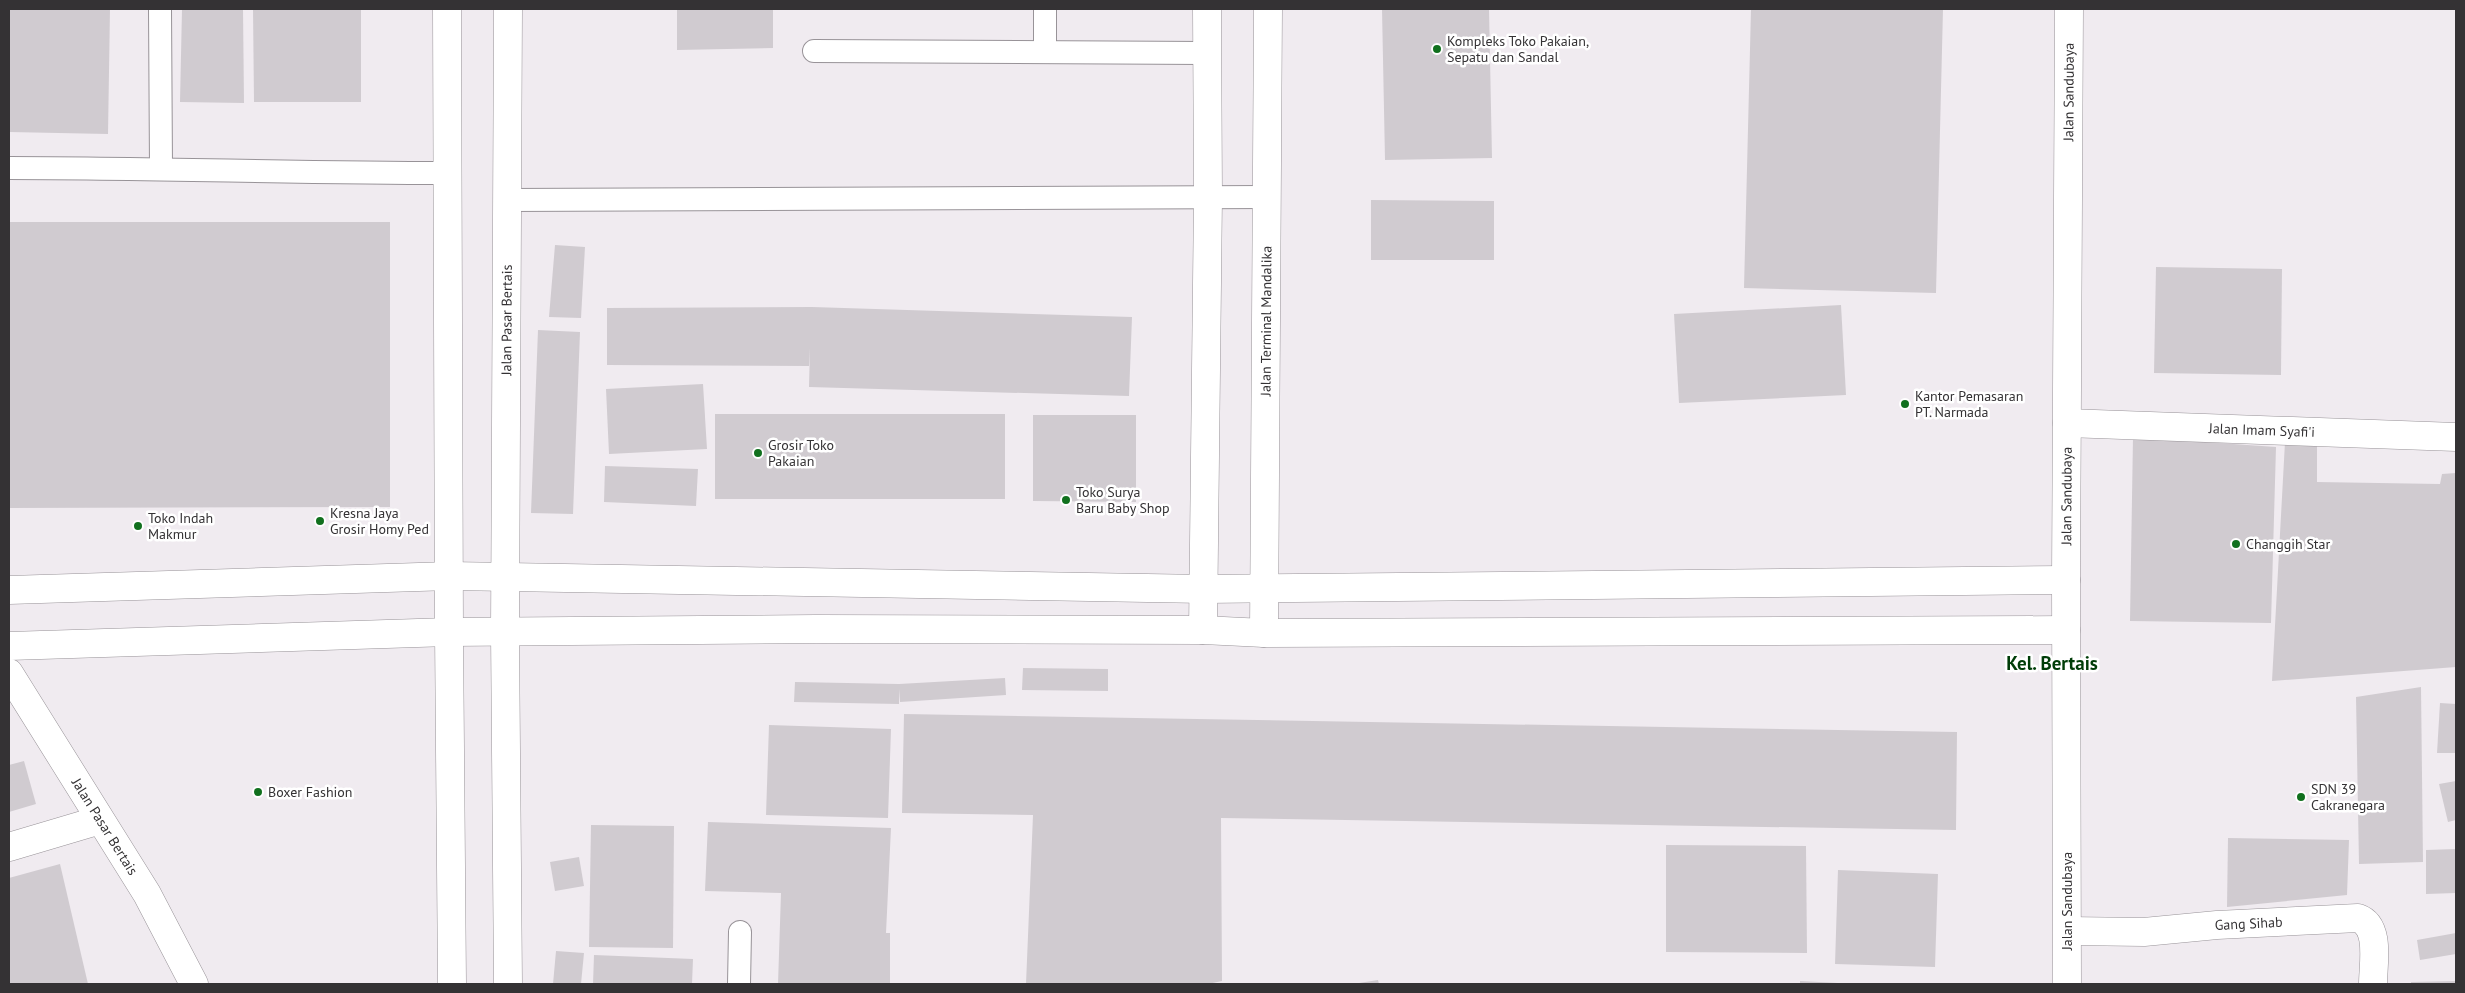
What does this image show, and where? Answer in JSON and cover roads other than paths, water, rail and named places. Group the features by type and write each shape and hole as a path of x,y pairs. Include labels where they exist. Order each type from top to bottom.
{"main road":[{"path":"447,9 446,172 452,984"},
{"name":"Jalan Pasar Bertais","path":"508,9 505,633 508,984"},
{"path":"1202,630 1208,197 1207,9"},
{"name":"Jalan Terminal Mandalika","path":"1264,633 1268,9"},
{"name":"Jalan Sandubaya","path":"2067,984 2066,580 2069,9"},
{"name":"Jalan Imam Syafi'i","path":"2067,424 2456,437"},
{"path":"9,590 450,576 1204,589 2066,580"},
{"path":"9,646 449,632 816,629 1202,630 1264,633 2066,630"},
{"name":"Jalan Pasar Bertais","path":"9,673 49,734 147,894 194,984"},
{"path":"9,847 100,820"},
{"name":"Gang Sihab","path":"2068,931 2144,932 2217,925 2358,918 2366,922 2372,930 2373,984"}],"lane":[{"path":"160,9 161,168"},
{"path":"1045,9 1045,52"},
{"path":"814,51 1206,53"},
{"path":"9,168 161,168 332,173 446,172"},
{"path":"507,200 1267,197"},
{"path":"739,984 740,932"}],"place":[{"name":"Kompleks Toko Pakaian, Sepatu dan Sandal","path":"1437,49"},
{"name":"Kantor Pemasaran PT. Narmada","path":"1905,404"},
{"name":"Grosir Toko Pakaian","path":"758,453"},
{"name":"Toko Surya Baru Baby Shop","path":"1066,500"},
{"name":"Kresna Jaya Grosir Homy Ped","path":"320,521"},
{"name":"Toko Indah Makmur","path":"138,526"},
{"name":"Changgih Star","path":"2236,544"},
{"name":"Boxer Fashion","path":"258,792"},
{"name":"SDN 39 Cakranegara","path":"2301,797"}],"district":[{"name":"Kel. Bertais","path":"2052,663"}]}
